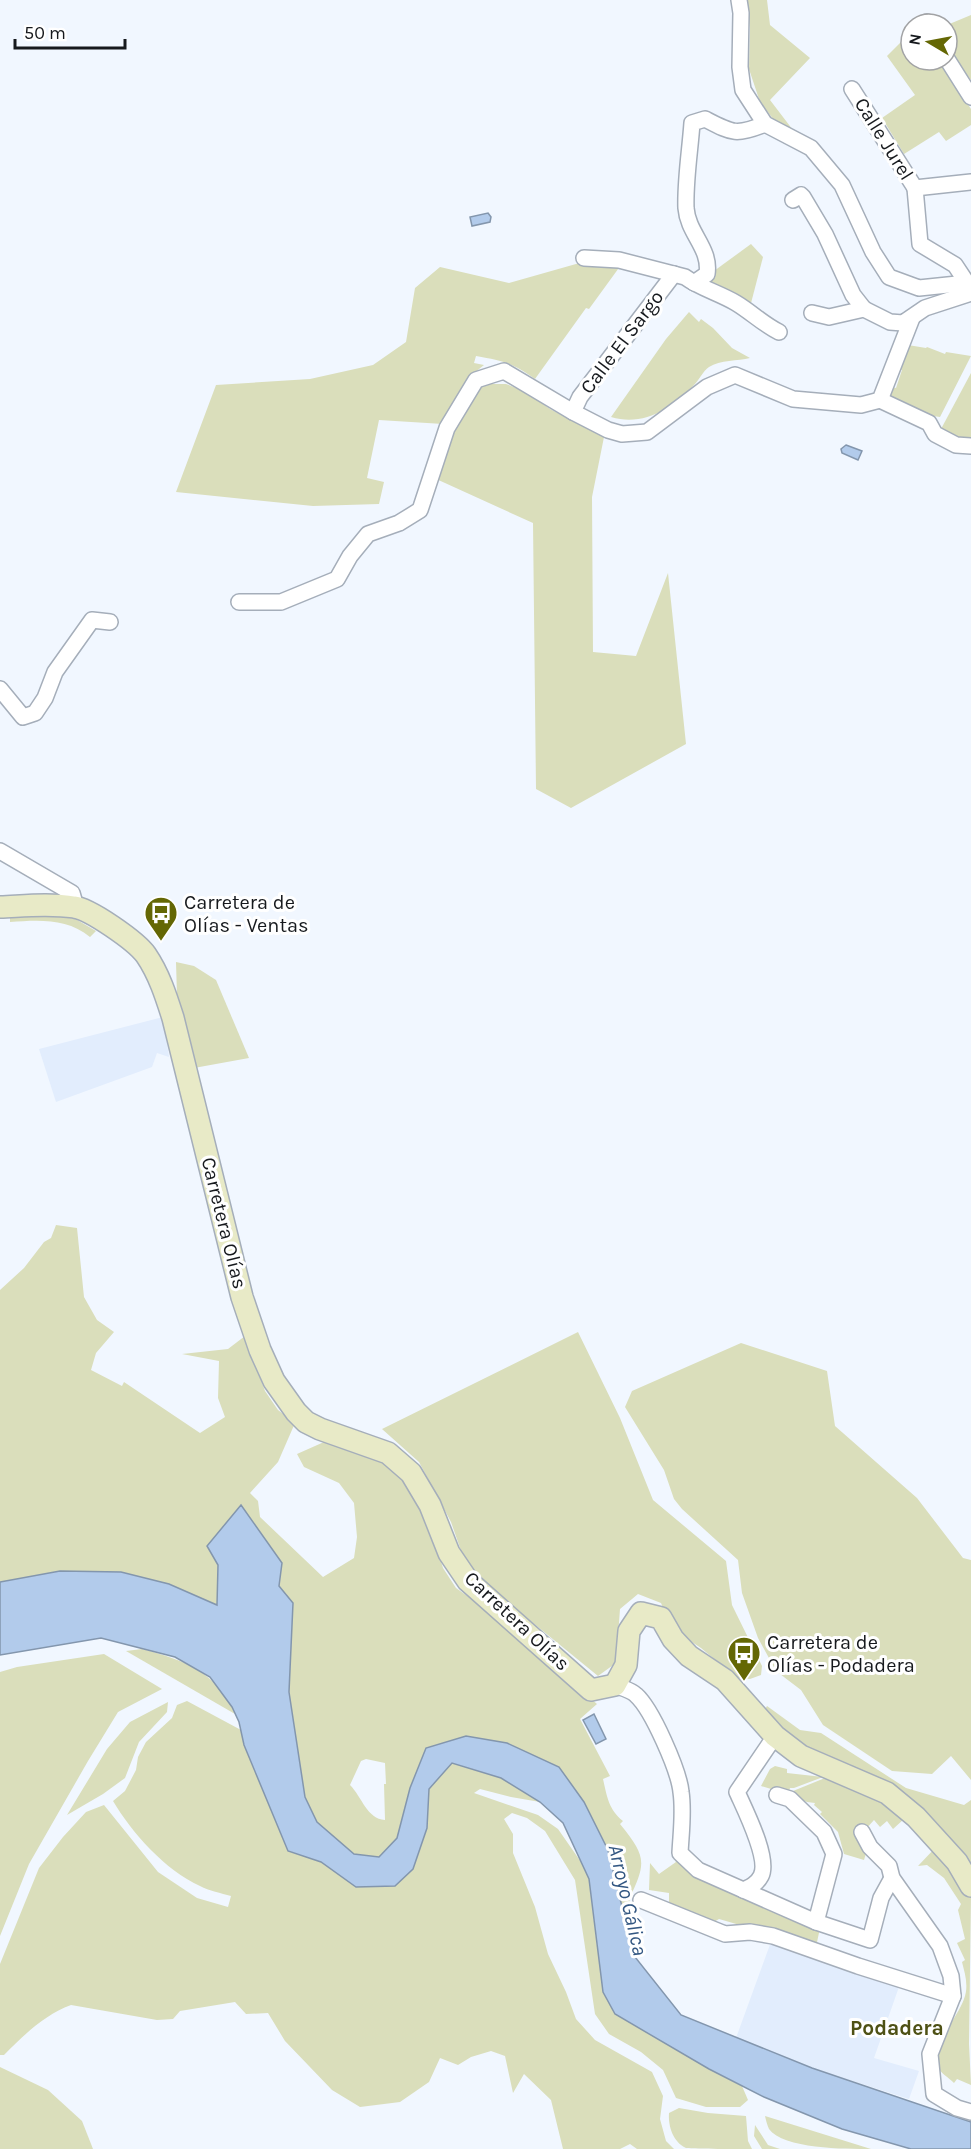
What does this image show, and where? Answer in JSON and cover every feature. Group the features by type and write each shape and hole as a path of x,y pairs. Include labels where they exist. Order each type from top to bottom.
{"main road":[{"path":"0,908 48,905 76,907"},
{"name":"Carretera Olías","path":"76,907 101,919 145,953 160,980 173,1018 242,1297 273,1381 306,1422 320,1430 388,1453 411,1473 430,1505 449,1553 468,1581 591,1690 615,1685"},
{"path":"615,1685 626,1665 628,1631 641,1613 661,1618 673,1639 688,1656 725,1680 776,1736 801,1756 887,1793 923,1824 957,1862 971,1886"}],"street":[{"path":"739,0 741,13 740,67 743,90 765,124 811,148 842,185 873,252 889,277 919,288 970,288"},
{"path":"955,72 971,97"},
{"name":"Calle Jurel","path":"852,89 915,188 920,244 955,265 970,288"},
{"path":"694,283 707,274 709,264 691,228 686,210 692,123 705,119 730,132 746,132 765,124"},
{"name":"Calle Jurel","path":"915,188 971,183"},
{"path":"793,200 801,195 803,197 825,234 853,296 864,309 890,322 903,322 970,288"},
{"path":"584,258 619,260 684,277 733,301 748,310 764,325 779,332"},
{"name":"Calle El Sargo","path":"573,412 580,397 674,274"},
{"path":"813,313 829,317 864,309"},
{"path":"880,400 912,318"},
{"path":"239,602 281,602 337,579 350,555 368,534 399,523 420,510 447,428 476,380 504,371 573,412 608,430 622,434 647,432 707,387 735,375 793,399 861,405 880,400 929,423 935,434 956,445 971,446"},
{"path":"0,689 23,717 35,712 45,698 55,672 92,620 110,622"},
{"path":"0,850 72,893 76,907"},
{"path":"615,1685 635,1693 646,1707 666,1749 681,1788 680,1853 698,1870 816,1922 870,1940 881,1898 892,1878"},
{"path":"743,1890 754,1885 762,1875 764,1860 737,1792 776,1736"},
{"path":"777,1795 790,1799 824,1832 834,1854 816,1922"},
{"path":"862,1832 870,1847 889,1866 892,1878 940,1946 951,1976 953,1996 930,2054 934,2094 957,2108 971,2112"},
{"path":"640,1900 725,1934 750,1932 773,1936 953,1996"}],"shaded area":[{"path":"163,1017 169,1057 157,1053 152,1067 56,1102 39,1049"},
{"path":"772,1939 900,1984 874,2058 919,2071 909,2099 812,2068 736,2038"}],"green space":[{"path":"747,0 767,0 770,25 810,58 770,100 796,134 777,124 760,102 749,69 750,28"},
{"path":"971,15 971,80 959,64 959,20"},
{"path":"899,44 899,72 946,72 971,109 971,125 946,141 939,132 904,154 882,118 915,95 887,56"},
{"path":"751,244 763,257 750,307 710,284 714,271"},
{"path":"583,262 621,265 589,309 586,308 535,379 508,363 476,356 474,363 484,365 468,378 443,424 379,420 367,478 384,482 379,504 313,506 176,492 216,385 310,379 373,365 406,342 415,288 440,267 509,283"},
{"path":"689,312 699,322 701,319 713,328 732,348 750,358 709,367 696,383 676,401 657,413 635,419 611,417 666,339"},
{"path":"908,345 927,347 945,354 946,352 971,356 940,417 920,414 884,399 891,387 896,388 902,370 898,368"},
{"path":"971,373 971,441 952,438 941,429"},
{"path":"482,384 506,384 526,392 550,409 604,437 592,497 593,652 636,656 668,573 686,744 571,808 536,789 533,523 434,478 455,425"},
{"path":"49,912 72,917 96,931 90,937 62,923 10,922 10,916"},
{"path":"176,962 194,966 216,980 249,1058 194,1068 177,996"},
{"path":"56,1225 77,1228 84,1297 97,1320 114,1332 96,1353 91,1370 122,1386 124,1382 200,1433 225,1417 218,1398 219,1361 182,1354 228,1349 245,1336 265,1391 278,1410 295,1423 278,1462 250,1493 258,1501 260,1517 323,1577 354,1558 357,1537 354,1503 339,1483 304,1467 297,1454 324,1442 388,1463 411,1487 429,1523 443,1568 456,1588 501,1620 597,1704 580,1719 610,1776 603,1779 609,1803 623,1821 620,1824 635,1844 641,1860 639,1876 629,1899 635,1915 632,1914 627,1928 608,1850 584,1802 426,1748 410,1788 397,1838 379,1857 354,1854 317,1822 305,1797 289,1692 293,1603 279,1586 218,1565 217,1606 169,1584 60,1571 0,1582 0,1290 24,1268 44,1242 51,1238","holes":["366,1759 385,1763 386,1784 384,1784 385,1820 369,1812 350,1785 361,1761"]},
{"path":"578,1332 620,1418 653,1500 726,1561 732,1605 762,1666 761,1675 750,1679 737,1678 701,1648 672,1629 661,1603 638,1594 620,1609 616,1663 598,1676 500,1596 465,1562 451,1522 419,1462 382,1429"},
{"path":"741,1343 827,1371 835,1426 917,1498 963,1558 971,1560 971,1780 951,1756 932,1774 892,1771 823,1725 801,1690 776,1671 758,1638 742,1593 738,1560 674,1499 664,1470 625,1407 632,1391"},
{"path":"142,1649 172,1658 198,1670 219,1688 235,1714 126,1651"},
{"path":"104,1654 162,1689 118,1712 29,1864 0,1936 0,1672 17,1667"},
{"path":"187,1701 241,1730 244,1745 288,1851 321,1862 356,1887 427,1828 429,1789 452,1763 501,1778 540,1802 480,1789 474,1793 538,1815 558,1829 581,1862 589,1879 597,1946 709,2069 742,2086 748,2100 740,2107 706,2107 676,2098 663,2070 641,2052 609,2034 595,2014 575,1880 545,1831 527,1818 512,1813 504,1819 513,1834 513,1853 535,1907 548,1954 576,2019 595,2040 652,2072 663,2096 660,2119 666,2141 674,2149 637,2149 630,2144 620,2149 563,2149 551,2100 524,2074 513,2093 505,2056 491,2051 471,2057 458,2065 440,2058 429,2082 400,2102 360,2107 332,2090 285,2041 268,2013 246,2014 235,2002 180,2011 173,2019 157,2020 71,2005 43,2020 4,2055 0,2055 0,1964 39,1868 86,1812 104,1805 158,1872 197,1898 228,1907 231,1896 200,1886 162,1861 130,1826 113,1801 125,1791 136,1770 138,1757 146,1742 172,1718 177,1705"},
{"path":"168,1702 167,1712 139,1742 125,1778 67,1815 107,1749 130,1722"},
{"path":"767,1706 800,1730 821,1733 906,1788 964,1805 971,1800 971,1867 953,1841 920,1812 785,1734 764,1711"},
{"path":"775,1766 787,1769 787,1773 823,1777 790,1788 788,1794 761,1786 770,1769"},
{"path":"825,1778 876,1793 904,1819 893,1829 887,1821 880,1827 874,1820 865,1830 856,1828 867,1850 864,1860 844,1854 838,1832 820,1814 822,1812 814,1805 815,1803 793,1796 793,1791"},
{"path":"936,1847 971,1896 969,2044 971,2085 957,2079 954,2083 937,2067 937,2051 961,2006 966,1985 962,1962 965,1960 957,1943 965,1939 958,1910 961,1904 944,1878 927,1865 918,1866"},
{"path":"678,1859 681,1865 696,1878 820,1928 816,1947 719,1919 709,1925 669,1906 669,1893 649,1890 650,1863 659,1874"},
{"path":"0,2067 48,2090 82,2121 93,2149 0,2149"},
{"path":"679,2108 746,2116 748,2141 752,2149 686,2148 675,2138 669,2123 669,2113"},
{"path":"765,2116 871,2149 816,2147 787,2141 776,2136 769,2129"},
{"path":"755,2125 768,2145 780,2149 762,2149 754,2136"}],"water":[{"path":"488,213 491,217 490,222 472,226 470,217"},
{"path":"846,445 862,451 858,460 842,453 841,449"},
{"path":"241,1505 282,1563 279,1586 293,1603 289,1692 305,1797 317,1822 354,1854 379,1857 397,1838 410,1788 426,1748 466,1736 507,1743 559,1767 584,1802 608,1850 627,1927 632,1930 630,1939 635,1957 681,2015 812,2068 971,2122 971,2149 911,2149 842,2129 764,2097 709,2069 615,2014 603,1992 589,1879 563,1823 540,1802 501,1778 452,1763 429,1789 427,1828 413,1869 395,1886 356,1887 321,1862 288,1851 244,1745 239,1722 232,1707 210,1677 175,1657 101,1638 0,1655 0,1582 60,1571 121,1572 169,1584 217,1605 218,1565 207,1546"},
{"path":"594,1714 606,1739 596,1744 583,1720"}],"place":[{"name":"Carretera de Olías - Ventas","path":"161,942"},
{"name":"Carretera de Olías - Podadera","path":"744,1682"}],"district":[{"name":"Podadera","path":"897,2028"}],"water label":[{"name":"Arroyo Gálica","path":"628,1900"}]}
